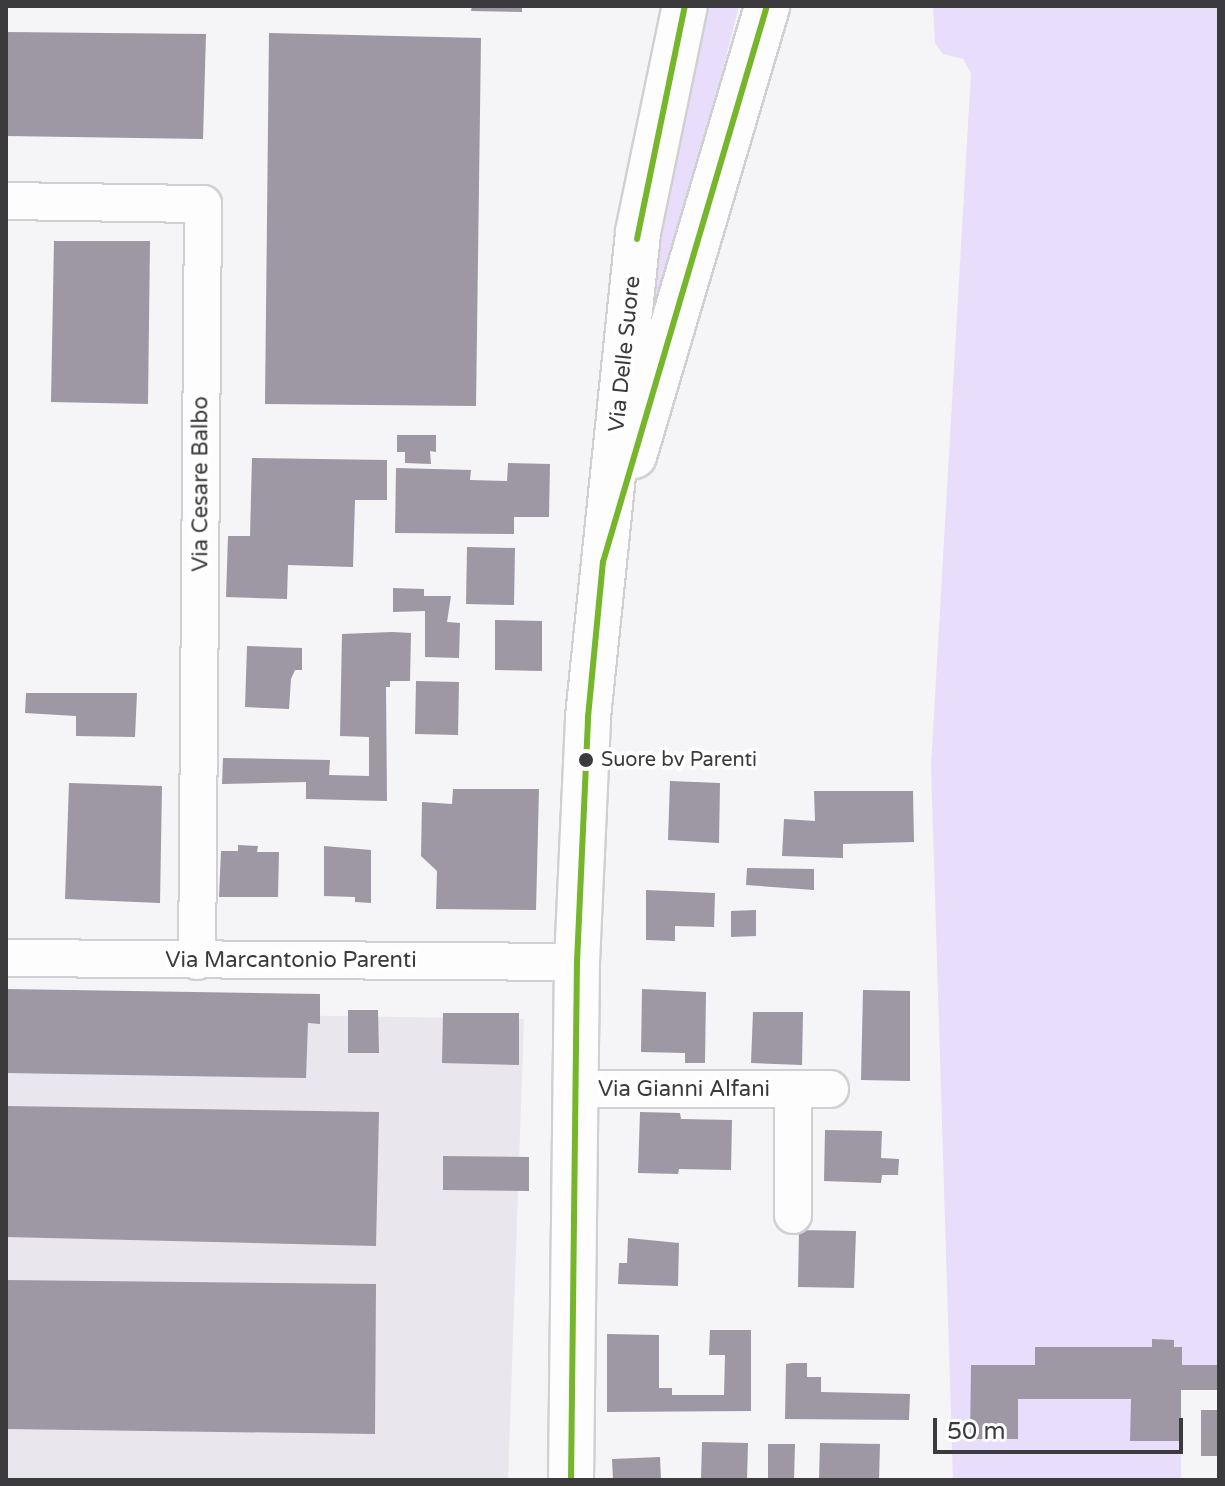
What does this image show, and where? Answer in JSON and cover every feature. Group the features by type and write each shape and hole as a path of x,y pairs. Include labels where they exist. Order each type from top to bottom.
{"street":[{"path":"662,6 667,83"},
{"name":"Via Delle Suore","path":"571,1480 577,962 588,717 638,232 685,6"},
{"name":"Via Delle Suore","path":"603,562 767,6"},
{"name":"Via Cesare Balbo","path":"6,201 203,204 197,961"},
{"name":"Via Marcantonio Parenti","path":"6,958 577,962"},
{"name":"Via Gianni Alfani","path":"575,1089 830,1089"},
{"name":"Via Gianni Alfani","path":"793,1090 793,1215"}],"shaded area":[{"path":"705,6 739,6 653,344 641,341"},
{"path":"933,6 1219,6 1219,1390 1181,1390 1181,1480 953,1480 931,766 971,73 963,59 943,54 935,43"},
{"path":"6,1011 524,1019 508,1480 6,1480"}],"building":[{"path":"472,6 522,6 522,12 471,11"},
{"path":"6,32 206,34 203,139 6,136"},
{"path":"269,33 481,38 476,406 265,404"},
{"path":"54,241 150,241 148,404 51,402"},
{"path":"397,435 436,435 436,452 430,451 431,464 405,463 405,452 397,452"},
{"path":"252,458 387,460 387,500 355,500 353,567 288,565 287,599 226,597 228,536 250,536"},
{"path":"508,463 550,464 549,517 514,517 514,534 395,533 396,468 471,470 470,480 507,481"},
{"path":"467,547 515,548 514,605 466,604"},
{"path":"393,588 424,589 424,596 451,596 447,622 460,623 459,658 425,657 425,611 393,612"},
{"path":"495,620 542,621 542,671 495,670"},
{"path":"411,633 410,681 390,681 390,687 386,687 387,801 306,799 306,782 222,784 223,758 330,760 329,775 369,776 369,737 340,736 342,634"},
{"path":"247,646 302,648 302,670 295,670 291,679 289,709 245,707"},
{"path":"416,681 459,682 458,735 415,734"},
{"path":"26,693 137,693 135,737 76,736 76,716 25,713"},
{"path":"670,781 720,783 719,843 668,840"},
{"path":"69,783 162,786 160,903 65,899"},
{"path":"453,789 539,789 536,910 436,909 437,871 421,856 422,802 452,804"},
{"path":"814,791 913,791 914,842 843,844 843,858 782,856 784,819 815,821"},
{"path":"238,845 258,846 257,852 279,852 278,897 219,897 221,851 238,851"},
{"path":"324,846 371,850 371,903 355,902 355,897 324,896"},
{"path":"747,868 814,869 814,890 746,885"},
{"path":"646,890 715,893 714,927 675,926 675,941 646,940"},
{"path":"756,910 756,936 731,937 731,911"},
{"path":"6,989 320,994 320,1024 308,1023 306,1078 6,1073"},
{"path":"642,989 706,992 705,1063 685,1063 685,1053 641,1052"},
{"path":"863,990 910,991 910,1081 861,1080"},
{"path":"348,1010 378,1010 379,1053 348,1053"},
{"path":"753,1012 803,1012 802,1065 751,1063"},
{"path":"443,1013 519,1013 519,1065 442,1063"},
{"path":"6,1106 379,1112 376,1246 6,1237"},
{"path":"640,1112 680,1113 681,1119 732,1120 731,1170 679,1169 678,1174 638,1173"},
{"path":"825,1130 882,1131 881,1158 899,1159 898,1175 882,1175 881,1183 824,1181"},
{"path":"443,1156 529,1157 529,1191 443,1190"},
{"path":"799,1230 856,1231 854,1288 798,1287"},
{"path":"628,1238 679,1243 678,1286 618,1284 619,1263 627,1263"},
{"path":"6,1280 376,1284 375,1434 6,1429"},
{"path":"710,1330 751,1330 751,1411 607,1412 607,1334 659,1335 659,1388 672,1388 672,1395 724,1395 725,1355 709,1355"},
{"path":"1152,1339 1174,1340 1174,1347 1182,1347 1182,1365 1219,1365 1219,1390 1181,1390 1181,1441 1130,1441 1131,1399 1018,1399 1018,1439 970,1439 971,1365 1035,1365 1035,1347 1152,1347"},
{"path":"807,1363 807,1377 821,1377 821,1392 910,1394 909,1420 785,1419 786,1364"},
{"path":"1201,1410 1219,1410 1219,1456 1201,1456"},
{"path":"702,1442 748,1443 747,1480 701,1480"},
{"path":"820,1443 880,1444 879,1480 819,1480"},
{"path":"768,1444 795,1444 794,1480 768,1480"},
{"path":"660,1457 661,1480 613,1480 612,1459"}],"transit line":[{"path":"637,239 685,6"},
{"path":"571,1480 577,962 588,717 603,562 767,6"}],"place":[{"name":"Suore bv Parenti","path":"586,760"}]}
